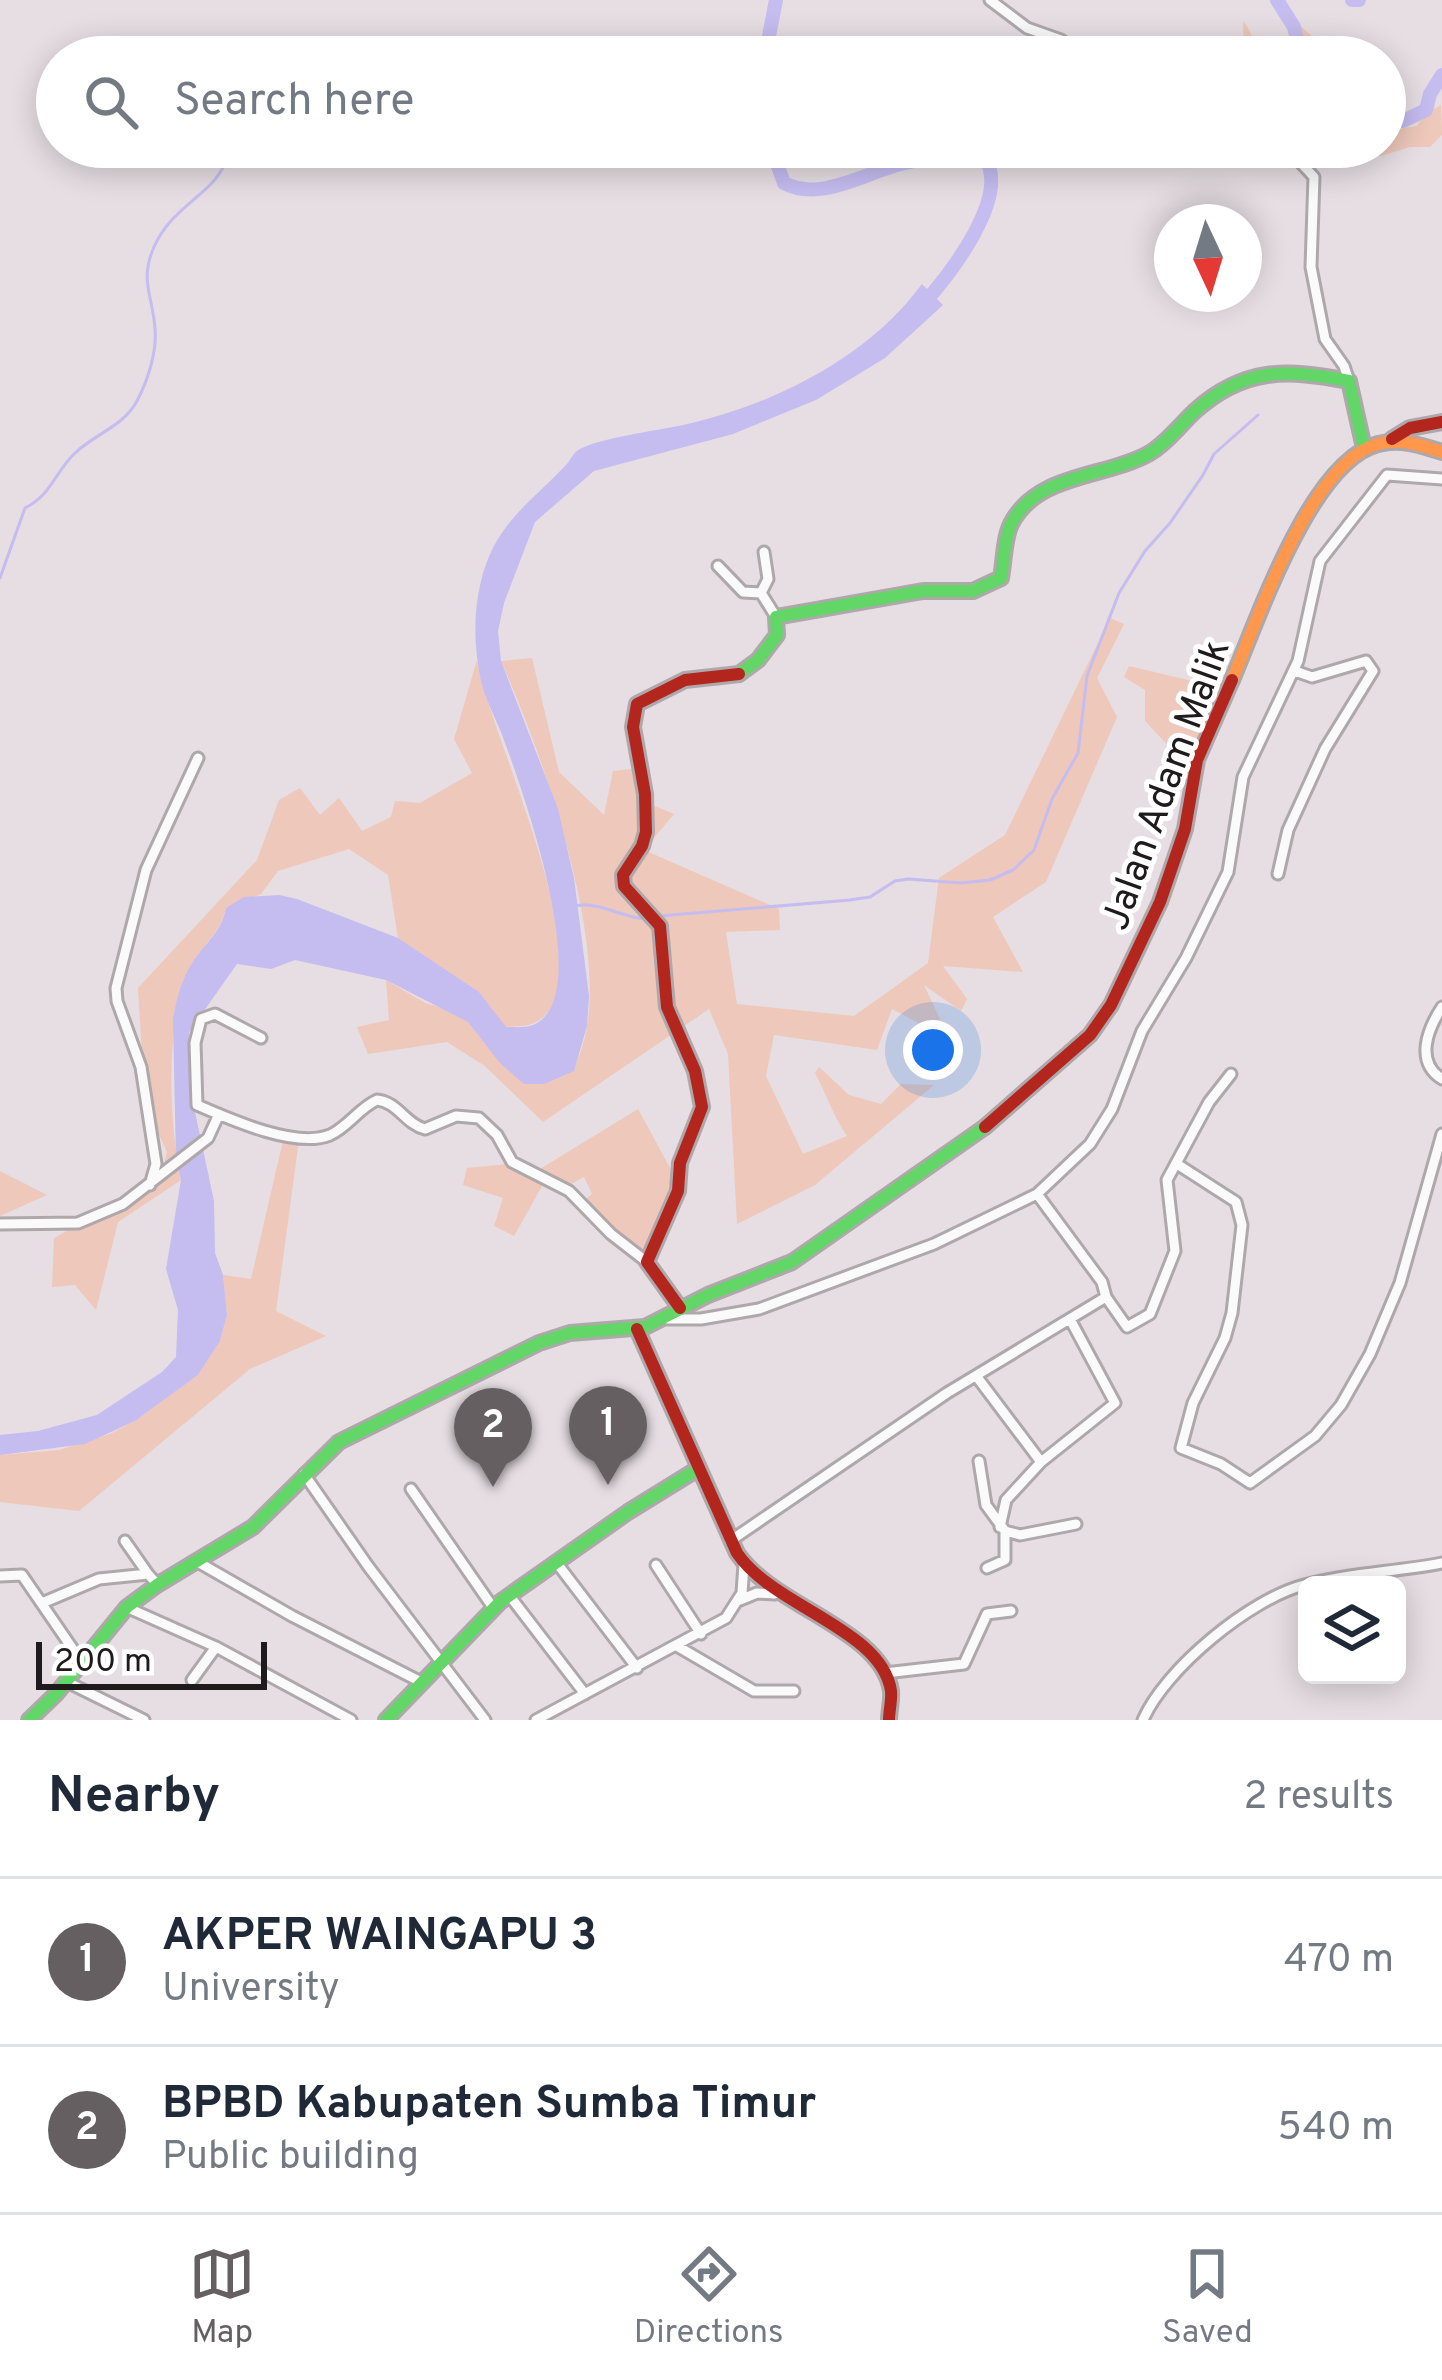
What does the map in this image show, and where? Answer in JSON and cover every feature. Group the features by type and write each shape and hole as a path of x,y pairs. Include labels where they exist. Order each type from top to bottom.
{"main road":[{"path":"680,1309 647,1262 678,1191 680,1163 703,1107 695,1071 667,1007 660,926 623,880 646,832 633,713 644,699 685,680 722,680 742,673 778,635 776,617 923,591 983,590 1001,578 1011,524 1033,500 1070,478 1148,454 1221,388 1250,377 1296,370 1349,381 1364,448"},
{"path":"1391,440 1410,428 1442,422"},
{"name":"Jalan Adam Malik","path":"29,1720 69,1683 153,1579 196,1561 253,1527 319,1457 357,1432 539,1343 570,1333 637,1329 729,1286 779,1269 991,1123 1042,1080 1103,1021 1160,902 1185,830 1197,760 1295,529 1323,488 1364,448 1391,440 1442,452"},
{"path":"637,1329 696,1470 744,1564 775,1594 852,1634 867,1647 885,1673 891,1693 889,1720"},
{"path":"386,1720 509,1595 696,1470"}],"street":[{"path":"990,0 1027,28 1050,36"},
{"path":"1306,168 1314,177 1311,268 1324,339 1349,381"},
{"path":"663,1318 716,1317 775,1304 916,1251 1037,1194 1070,1165 1102,1129 1142,1031 1217,898 1234,848 1243,777 1294,670 1320,561 1387,476 1442,479"},
{"path":"760,593 768,584 764,552"},
{"path":"718,566 742,592 760,593"},
{"path":"760,593 776,617"},
{"path":"1278,874 1288,830 1325,749 1373,671 1366,661 1308,678 1294,670"},
{"path":"150,1185 155,1163 141,1067 116,988 146,870 198,758"},
{"path":"1442,1007 1428,1035 1425,1060 1442,1079"},
{"path":"260,1038 219,1016 209,1014 199,1022 197,1105 262,1131 309,1137 336,1132 377,1100 386,1101 412,1125 425,1130 456,1116 478,1118 497,1135 516,1165 569,1191 647,1262"},
{"path":"1037,1194 1102,1282 1106,1297 1126,1326 1150,1314 1175,1250 1166,1184 1209,1102 1231,1073"},
{"path":"0,1224 78,1223 123,1204 208,1138 219,1114"},
{"path":"1177,1164 1236,1202 1242,1222 1228,1330 1193,1403 1181,1448 1250,1483 1316,1436 1341,1405 1370,1354 1400,1283 1442,1133"},
{"path":"730,1541 874,1441 1106,1297"},
{"path":"986,1505 1006,1500 1041,1462 1115,1403 1070,1319"},
{"path":"976,1377 1041,1462"},
{"path":"979,1461 986,1505 1002,1529 1020,1535 1076,1524"},
{"path":"304,1474 485,1720"},
{"path":"411,1489 494,1609"},
{"path":"987,1568 1005,1560 1006,1500"},
{"path":"125,1541 153,1579"},
{"path":"196,1561 423,1683"},
{"path":"556,1562 637,1668"},
{"path":"1143,1720 1180,1667 1223,1629 1272,1599 1307,1584 1442,1563"},
{"path":"536,1720 726,1618 739,1600 744,1564"},
{"path":"656,1565 701,1634"},
{"path":"0,1576 22,1575 83,1664"},
{"path":"42,1603 99,1579 153,1579"},
{"path":"739,1600 757,1593 775,1594"},
{"path":"509,1595 585,1694"},
{"path":"127,1607 216,1647 352,1720"},
{"path":"885,1673 964,1664 987,1614 1011,1612"},
{"path":"677,1646 754,1691 794,1691"},
{"path":"192,1679 216,1647"},
{"path":"69,1683 144,1720"}],"shaded area":[{"path":"1292,13 1312,36 1296,36"},
{"path":"1441,105 1442,135 1430,147 1406,148 1406,128 1417,126 1425,114"},
{"path":"922,284 943,305 885,358 816,400 733,434 594,471 535,522 498,631 501,661 558,809 574,878 589,996 587,1026 574,1071 544,1084 524,1084 500,1063 468,1022 386,980 295,960 271,969 237,964 189,1032 192,1098 214,1201 215,1253 223,1275 227,1315 220,1341 198,1375 135,1421 85,1444 0,1455 0,1435 38,1431 97,1415 162,1372 176,1357 178,1310 166,1269 181,1180 176,1159 173,1020 184,978 216,932 226,908 244,897 279,895 398,938 479,992 506,1027 533,1025 551,1007 558,975 557,933 548,886 477,656 481,581 504,530 577,451 716,417 783,392 874,335"},
{"path":"1110,618 1124,624 1097,678 1117,717 1046,882 993,917 1023,972 943,966 967,999 961,1011 924,985 942,1023 930,1029 892,1009 877,1050 774,1035 766,1076 803,1154 847,1136 815,1073 819,1067 849,1095 881,1104 901,1084 934,1085 815,1185 737,1224 728,1054 709,1009 543,1122 485,1066 447,1042 368,1054 357,1027 389,1020 386,980 425,1003 450,1010 483,1041 574,1070 580,1054 590,986 578,891 534,742 501,661 532,658 559,772 604,815 613,771 641,768 645,802 674,814 644,850 779,909 780,930 726,932 737,1004 854,1016 928,963 939,878 1005,835"},
{"path":"477,660 550,893 559,942 559,983 547,1013 533,1023 505,1027 479,992 398,938 388,875 349,849 278,871 261,894 226,908 188,972 181,994 171,1074 181,1180 118,1222 96,1310 75,1285 52,1287 54,1238 161,1178 167,1152 145,1104 138,988 257,860 279,800 300,788 320,815 339,798 362,831 391,817 395,801 420,803 472,773 454,739"},
{"path":"1129,666 1226,689 1194,773 1145,721 1145,690 1124,677"},
{"path":"638,1109 674,1175 657,1233 641,1261 579,1204 592,1194 584,1177 564,1188 545,1181 514,1236 494,1226 503,1198 463,1185 467,1168 508,1164 532,1174"},
{"path":"285,1132 300,1132 276,1311 326,1336 250,1369 79,1511 0,1502 0,1455 59,1450 110,1434 198,1375 220,1341 227,1315 223,1275 251,1279"},
{"path":"0,1171 47,1195 0,1216"}],"waterway":[{"path":"769,36 776,0"},
{"path":"1277,0 1296,36"},
{"path":"1352,0 1359,0"},
{"path":"1406,120 1426,110 1442,75"},
{"path":"0,578 25,508 47,490 74,454 124,417 141,393 155,347 148,288 150,259 171,220 223,168"},
{"path":"779,168 784,183 813,189 888,168"},
{"path":"921,306 974,234 990,191 988,168"},
{"path":"659,916 850,900 870,897 895,881 961,883 990,880 1013,870 1034,850 1052,799 1078,753 1087,676 1119,593 1214,454 1258,415"},
{"path":"575,906 647,919"}],"traffic: fast":[{"path":"739,674 758,660 777,635 776,617 923,591 973,591 1001,578 1011,524 1037,495 1148,454 1213,397 1249,379 1306,374 1349,381 1364,448"},
{"path":"29,1720 127,1607 253,1527 339,1442 539,1343 570,1333 645,1327 708,1295 792,1262 985,1127"},
{"path":"386,1720 500,1602 696,1470"}],"traffic: slow":[{"path":"1232,680 1290,546 1331,479 1354,457 1386,442 1442,452"}],"traffic: jam":[{"path":"1392,439 1410,428 1442,422"},
{"path":"680,1308 647,1262 678,1191 680,1163 702,1107 695,1071 667,1007 660,926 624,886 623,875 646,832 645,794 633,727 637,704 685,680 739,674"},
{"path":"985,1127 1090,1035 1111,1005 1160,902 1185,829 1197,760 1232,680"},
{"path":"637,1329 737,1553 775,1589 868,1651 883,1669 891,1691 889,1720"}],"place":[{"name":"AKPER WAINGAPU 3","path":"608,1485"},
{"name":"BPBD Kabupaten Sumba Timur","path":"493,1487"}]}
